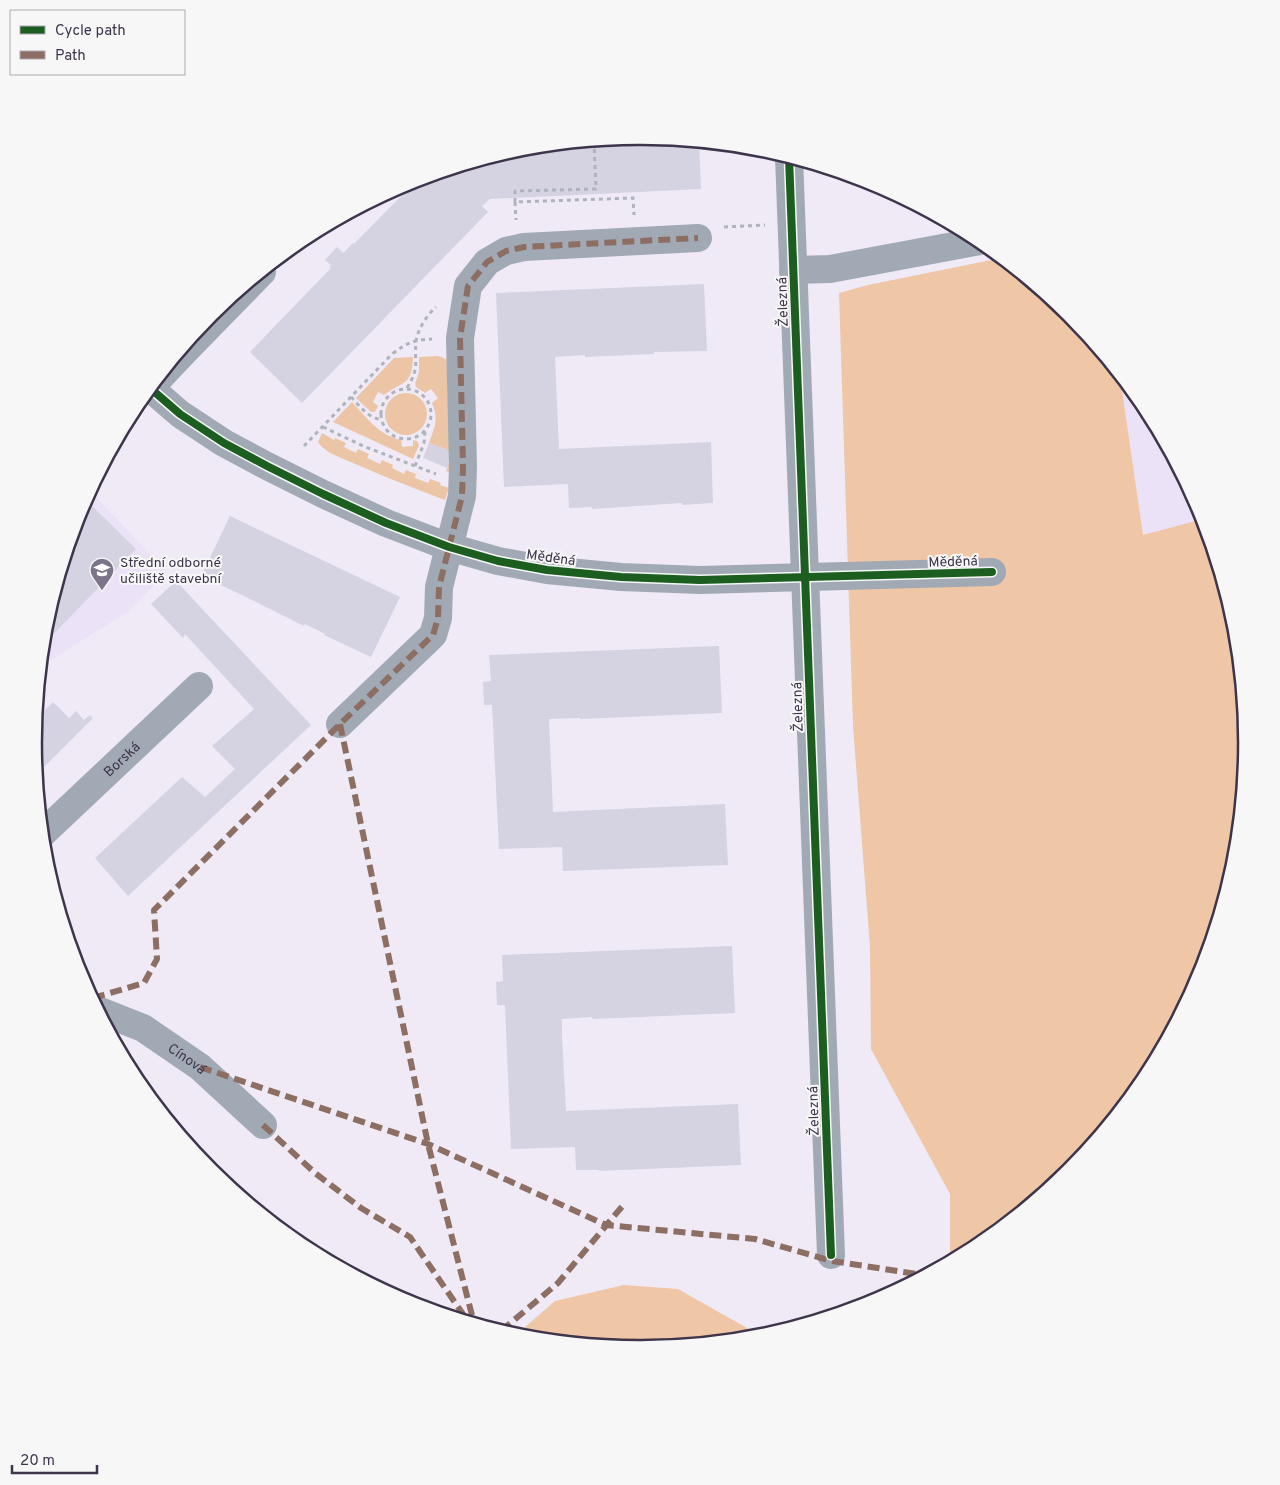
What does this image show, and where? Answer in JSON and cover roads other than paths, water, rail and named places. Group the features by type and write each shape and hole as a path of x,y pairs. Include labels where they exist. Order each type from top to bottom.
{"street":[{"name":"Železná","path":"789,164 831,1255"},
{"path":"340,724 433,635 438,618 439,587 462,496 460,338 468,286 488,262 506,251 524,247 698,238"},
{"path":"793,270 830,269 968,243"},
{"name":"Měděná","path":"156,393 180,414 224,443 323,494 386,523 449,547 498,561 547,570 621,577 700,580 992,572"},
{"name":"Borská","path":"49,827 199,686"},
{"name":"Cínová","path":"108,1014 143,1028 200,1066 263,1125"}],"place":[{"name":"Střední odborné učiliště stavební","path":"102,591"}]}
